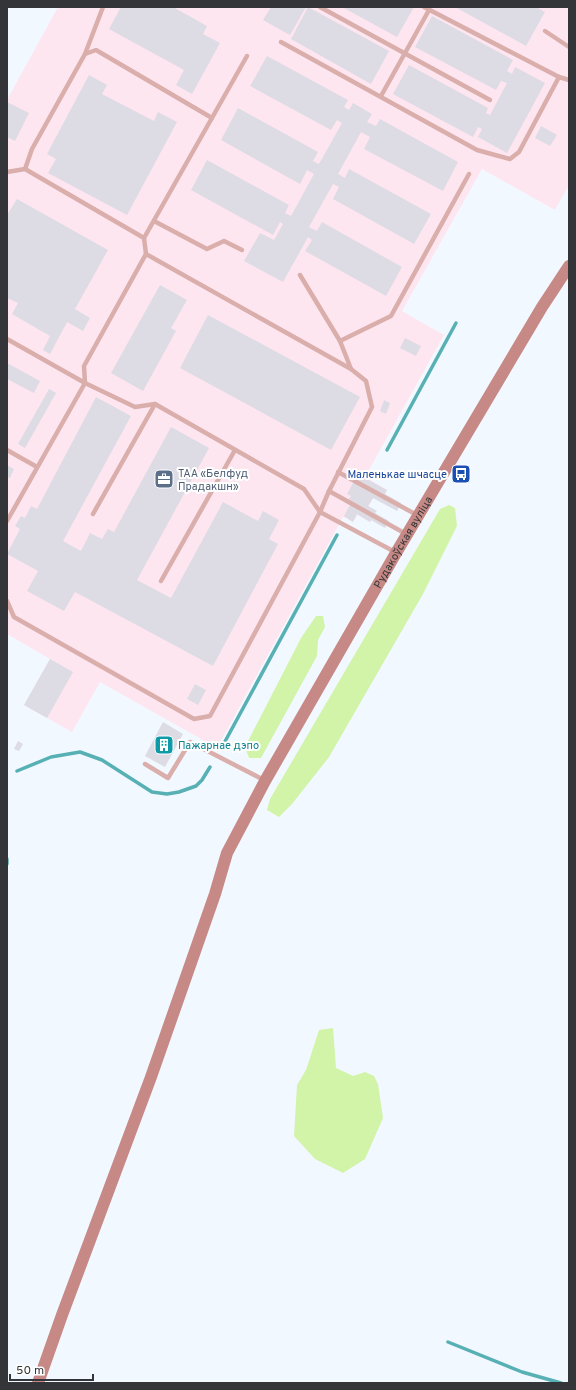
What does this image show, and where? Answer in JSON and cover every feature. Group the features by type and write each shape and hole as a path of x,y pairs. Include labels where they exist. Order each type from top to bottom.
{"street":[{"name":"Рудакоўская вуліца","path":"38,1383 151,1077 215,894 227,853 265,780 396,553 542,307 569,266"}],"lane":[{"path":"25,169 32,149 85,54 103,7"},
{"path":"320,7 490,100"},
{"path":"381,96 405,53 426,8 559,77 569,80"},
{"path":"545,31 569,47"},
{"path":"281,42 477,150 510,159 518,152 559,77"},
{"path":"85,54 96,50 212,118"},
{"path":"7,521 85,383 84,366 146,254 144,238 247,56"},
{"path":"7,172 25,169 144,238"},
{"path":"340,341 391,316 469,174"},
{"path":"154,221 207,249 224,241 242,250"},
{"path":"7,601 14,617 194,718 210,716 320,512 328,491 372,407 366,382 351,369 146,254"},
{"path":"300,275 340,341 351,369"},
{"path":"7,339 85,383 135,407 155,404 304,489 320,512 396,553"},
{"path":"94,514 155,404"},
{"path":"7,450 37,467"},
{"path":"161,582 235,450"},
{"path":"338,472 418,516"},
{"path":"328,491 407,535"},
{"path":"146,764 168,778 190,742 265,780"}],"shaded area":[{"path":"58,7 569,7 569,185 555,210 482,169 402,311 444,335 365,477 387,490 381,502 373,498 369,506 375,513 370,522 357,515 353,522 343,517 217,748 100,682 72,732 24,705 50,659 7,634 7,100"}],"green space":[{"path":"449,505 455,508 457,526 423,594 329,757 292,804 279,817 267,810 270,799 440,509"},
{"path":"316,616 323,616 325,627 318,640 317,656 261,758 249,758 245,747 301,638"},
{"path":"333,1028 336,1068 353,1076 365,1072 374,1076 378,1084 383,1118 365,1159 343,1173 315,1159 294,1136 297,1085 306,1070 319,1030"}],"building":[{"path":"121,7 173,7 207,26 203,34 220,43 192,94 176,85 184,70 109,29"},
{"path":"271,7 306,7 290,35 263,20"},
{"path":"308,7 389,51 371,84 291,39"},
{"path":"342,7 414,7 397,37"},
{"path":"455,7 536,7 545,12 526,46"},
{"path":"432,16 513,60 507,71 512,74 515,67 545,83 507,153 478,137 482,129 478,127 473,137 393,94 409,65 488,108 486,113 490,115 507,83 501,81 496,90 415,47"},
{"path":"267,56 348,100 344,107 349,110 353,103 372,114 367,122 376,126 380,119 458,162 443,191 364,149 370,137 361,132 338,174 345,178 349,169 431,214 414,244 333,199 339,187 333,184 309,227 317,231 322,222 402,267 386,296 305,251 312,240 308,237 283,282 244,261 260,233 274,240 283,224 280,222 273,235 191,190 207,160 289,205 285,213 291,216 314,174 307,170 300,184 221,140 238,108 318,152 313,161 319,164 342,123 337,120 331,130 250,86"},
{"path":"89,75 107,85 102,94 154,121 158,112 177,122 127,215 48,173 56,159 47,154"},
{"path":"7,102 29,113 15,141 7,137"},
{"path":"541,126 557,135 550,146 535,138"},
{"path":"17,199 108,250 75,309 90,318 83,331 67,322 50,354 43,350 50,336 12,314 18,303 7,298 7,215"},
{"path":"160,285 187,300 171,328 176,331 143,391 111,373"},
{"path":"208,315 360,397 331,450 180,368"},
{"path":"405,338 421,346 416,356 400,348"},
{"path":"7,363 40,381 34,393 7,379"},
{"path":"49,389 56,393 25,448 18,444"},
{"path":"96,397 131,416 63,541 81,551 90,533 102,539 108,529 114,532 171,427 209,448 137,580 171,598 223,502 258,521 263,511 279,520 269,539 278,544 213,666 75,592 64,611 27,591 38,571 7,554 20,529 15,526 21,516 25,518 31,506 37,509"},
{"path":"384,400 390,403 386,414 380,411"},
{"path":"7,465 14,469 10,478 7,477"},
{"path":"358,474 387,490 385,494 401,503 397,511 373,498 368,506 377,511 375,513 389,521 385,528 371,520 370,522 357,514 353,522 344,516 350,505 346,503 351,496 347,494"},
{"path":"50,659 73,672 47,718 24,705"},
{"path":"195,684 206,690 198,705 187,699"},
{"name":"Пажарнае дэпо","path":"163,722 183,734 165,767 145,756"},
{"path":"18,741 23,744 19,751 14,749"}],"waterway":[{"path":"387,450 456,323"},
{"path":"222,747 337,535"},
{"path":"17,771 51,757 80,752 102,760 152,792 167,794 179,792 196,786 202,780 210,767"},
{"path":"7,859 7,864"},
{"path":"448,1342 522,1372 561,1383"}],"place":[{"name":"Маленькае шчасце","path":"461,474"},
{"name":"ТАА «Белфуд Прадакшн»","path":"164,479"},
{"name":"Пажарнае дэпо","path":"164,745"}]}
